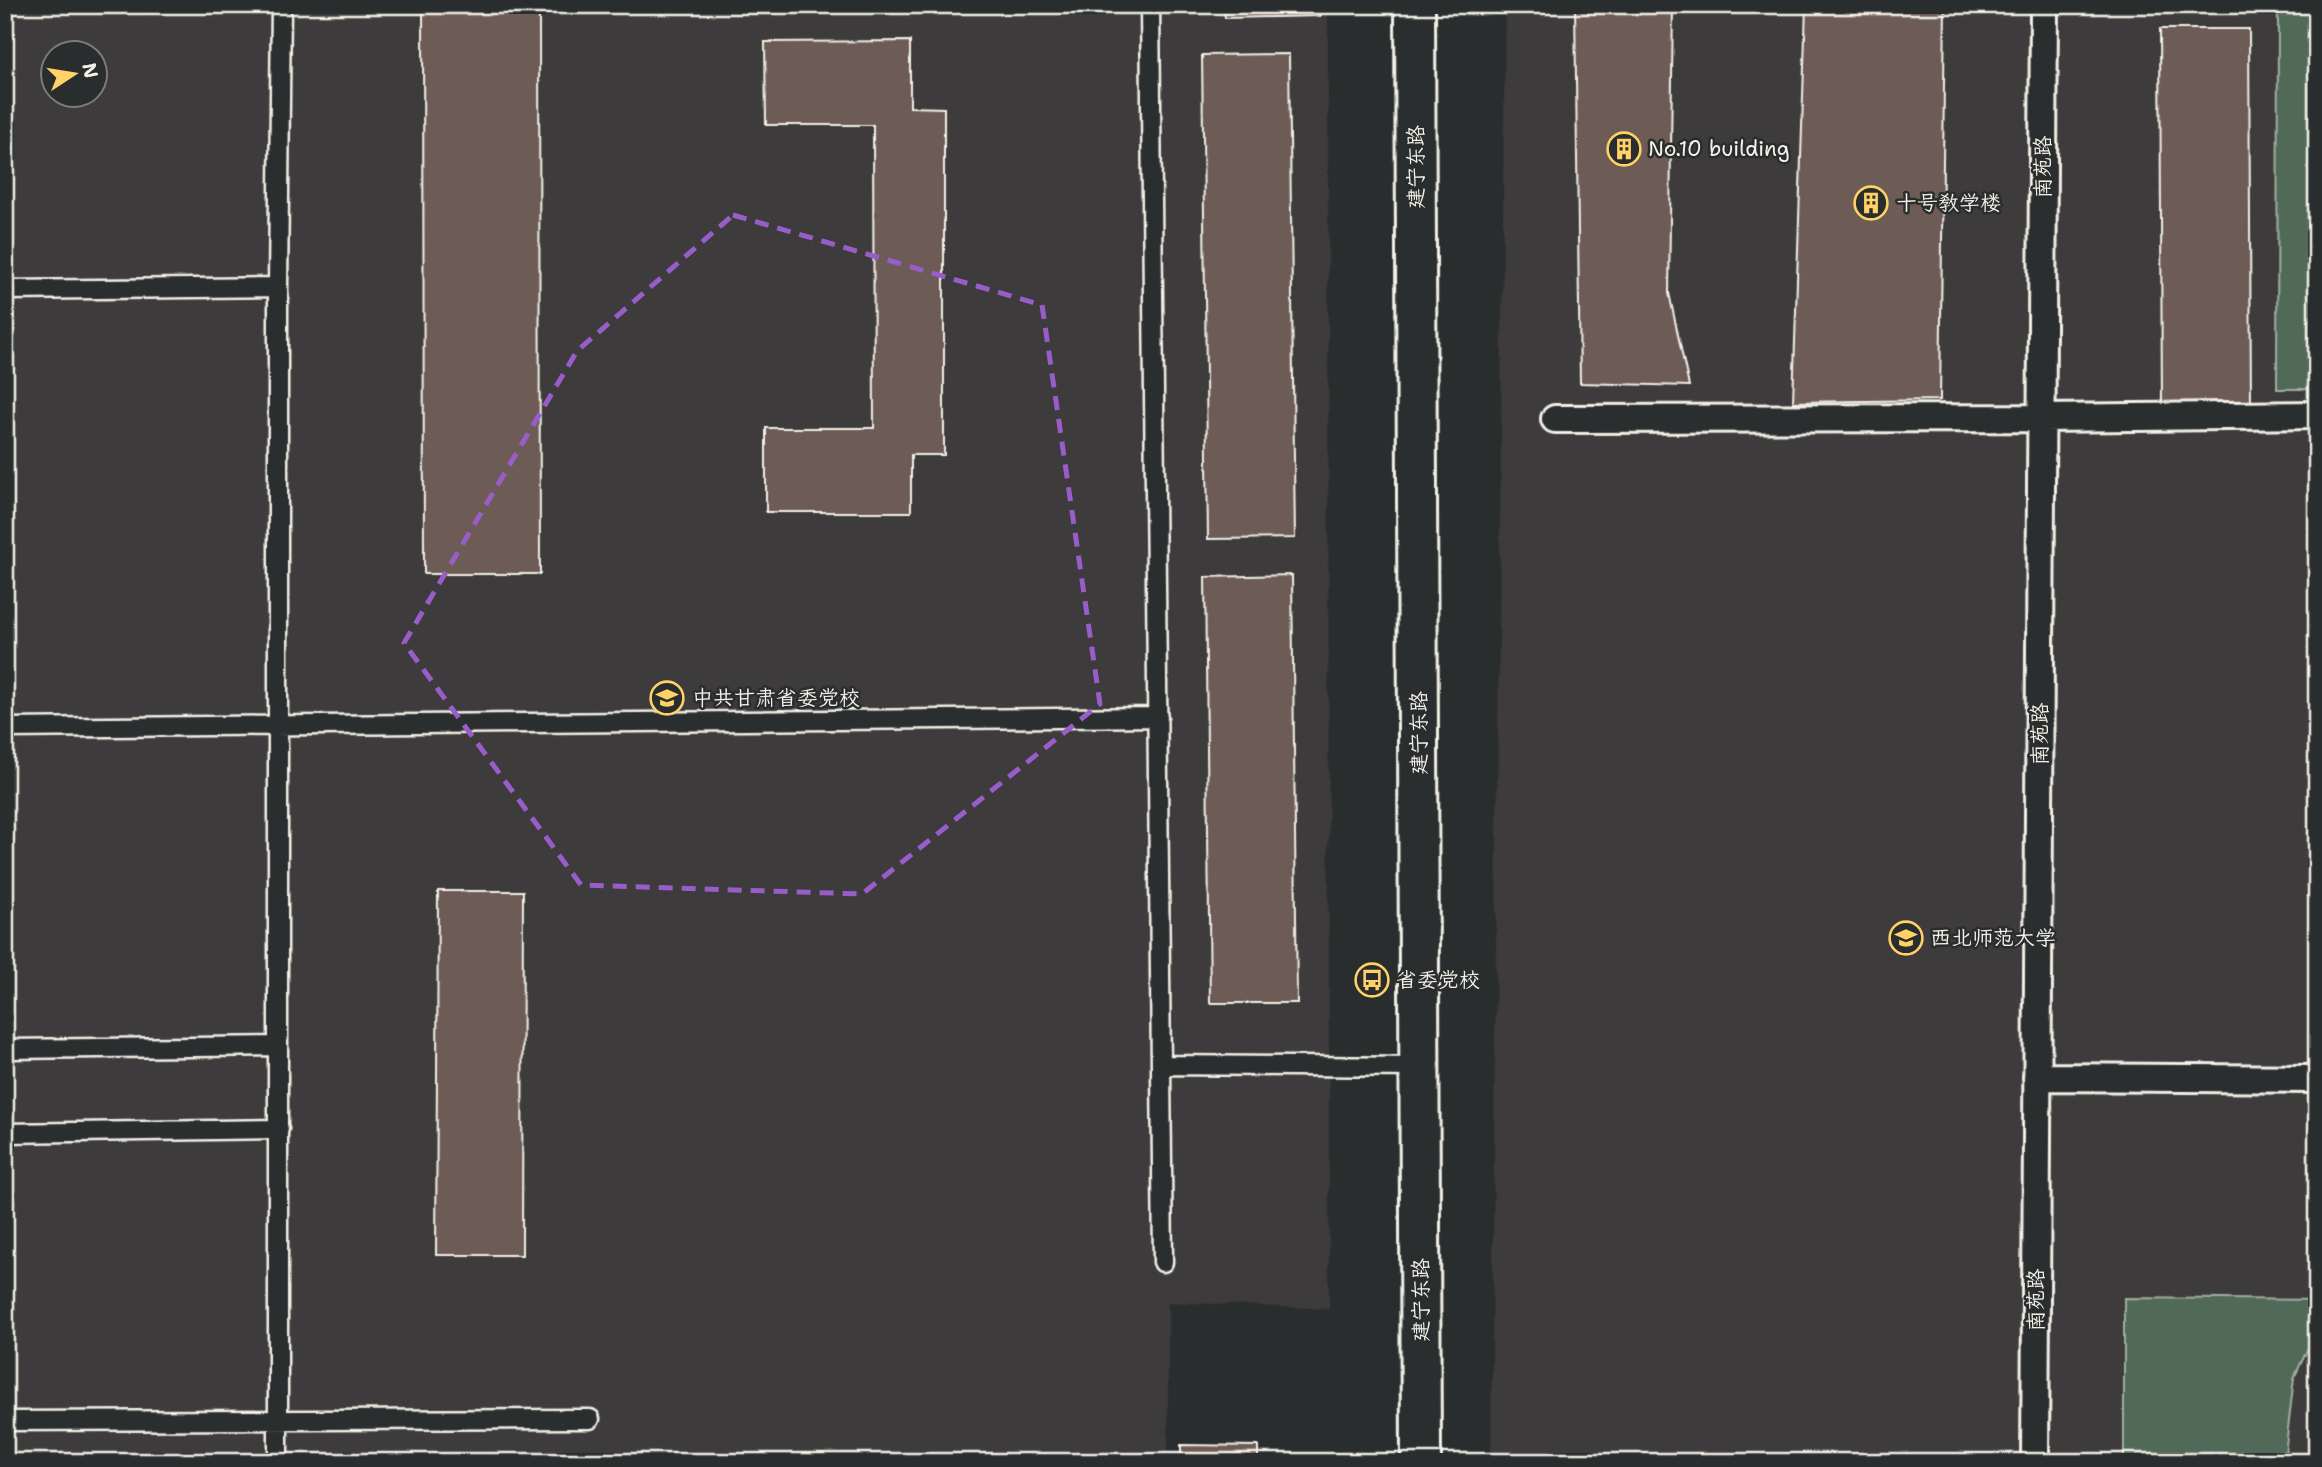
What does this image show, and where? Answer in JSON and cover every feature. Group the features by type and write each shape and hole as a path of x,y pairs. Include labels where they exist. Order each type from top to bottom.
{"main road":[{"name":"建宁东路","path":"1415,5 1421,1462"}],"street":[{"name":"南苑路","path":"2035,1462 2044,5"},
{"path":"1555,419 2317,415"},
{"path":"2037,1077 2317,1079"}],"lane":[{"path":"278,1462 278,287 281,5"},
{"path":"1150,5 1163,1262"},
{"path":"5,290 278,287"},
{"path":"5,728 1158,717"},
{"path":"5,1049 278,1046"},
{"path":"1161,1066 1421,1067"},
{"path":"5,1133 279,1129"},
{"path":"5,1421 590,1419"}],"highlighted area":[{"path":"733,215 1042,305 1100,704 862,894 581,885 404,643 577,351"}],"shaded area":[{"name":"中共甘肃省委党校","path":"5,5 1328,5 1329,1309 1168,1302 1168,1462 636,1458 635,1462 5,1462"},
{"name":"西北师范大学","path":"1505,5 2317,5 2317,1462 1491,1462"}],"green space":[{"path":"2278,5 2317,5 2317,389 2277,389"},
{"path":"2124,1298 2317,1300 2317,1329 2294,1378 2284,1462 2124,1462"}],"building":[{"path":"423,5 539,5 540,574 424,574"},
{"path":"1224,5 1321,5 1321,16 1225,18"},
{"name":"No.10 building","path":"1575,5 1673,5 1669,293 1689,386 1580,383"},
{"name":"十号教学楼","path":"1806,5 1945,5 1940,400 1793,402"},
{"path":"2160,29 2249,29 2251,406 2162,406"},
{"path":"910,41 910,107 944,108 944,455 911,455 911,512 766,512 766,428 874,428 873,125 766,125 765,42"},
{"path":"1289,54 1295,538 1208,539 1202,55"},
{"path":"1292,575 1297,1003 1210,1003 1205,577"},
{"path":"438,891 523,891 522,1255 436,1255"},
{"path":"1181,1445 1258,1446 1258,1462 1181,1462"}],"place":[{"name":"No.10 building","path":"1624,149"},
{"name":"十号教学楼","path":"1871,203"},
{"name":"中共甘肃省委党校","path":"667,698"},
{"name":"西北师范大学","path":"1906,938"},
{"name":"省委党校","path":"1372,980"}]}
